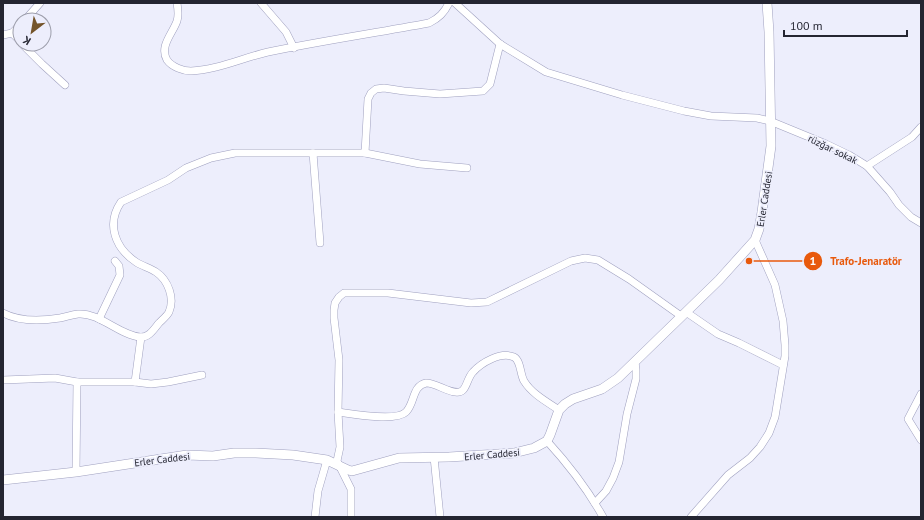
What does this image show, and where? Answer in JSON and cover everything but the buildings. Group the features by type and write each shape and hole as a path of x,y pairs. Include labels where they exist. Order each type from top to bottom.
{"street":[{"path":"32,12 40,3"},
{"path":"177,3 177,20 167,40 165,55 168,61 174,66 183,70 201,70 267,52 429,22 443,14 449,3"},
{"path":"261,3 286,32 294,48"},
{"name":"rüzğar sokak","path":"454,3 500,44 546,72 622,95 684,111 711,116 757,118 770,121 826,144 867,166 890,192 899,205 921,223"},
{"name":"Erler Caddesi","path":"559,410 573,399 609,385 732,267 755,240 759,229 770,161 769,32 767,3"},
{"path":"3,35 12,33"},
{"path":"364,153 368,99 371,93 376,89 384,88 440,94 483,91 490,84 496,65 500,44"},
{"path":"30,52 65,85"},
{"path":"867,166 912,137 921,127"},
{"path":"3,313 16,319 32,320 60,318 80,314 99,319 123,331 141,337 148,335 169,312 171,299 169,288 156,272 136,262 128,255 118,242 113,226 114,217 121,202 168,180 186,168 211,158 236,153 364,153 420,164 466,168"},
{"path":"313,153 320,243"},
{"path":"691,517 728,475 750,458 760,447 775,417 785,345 783,321 775,285 755,240"},
{"path":"351,517 351,489 337,461 340,447 338,412 339,360 334,310 335,303 344,293 388,293 471,303 487,302 571,260 585,258 598,260 683,314 718,334 783,365"},
{"path":"99,319 120,275 119,266 115,261"},
{"path":"135,382 141,337"},
{"path":"338,412 366,416 400,415 406,412 411,405 416,389 419,386 427,383 459,393 463,390 473,372 480,366 497,357 509,355 519,362 524,381 532,390 543,400 559,410 547,441 562,458 595,502 604,517"},
{"path":"595,502 606,491 619,462 627,414 636,379 634,362"},
{"path":"3,380 55,378 77,382 135,382 151,384 202,375"},
{"path":"76,472 77,382"},
{"path":"921,394 908,419 921,440"},
{"name":"Erler Caddesi","path":"3,480 76,472 187,455 213,456 234,453 286,455 327,460 352,471 399,458 514,453 534,448 547,441"},
{"path":"434,457 440,517"},
{"path":"315,517 318,491 327,460"}],"place":[{"name":"Trafo-Jenaratör","path":"749,261"}]}
